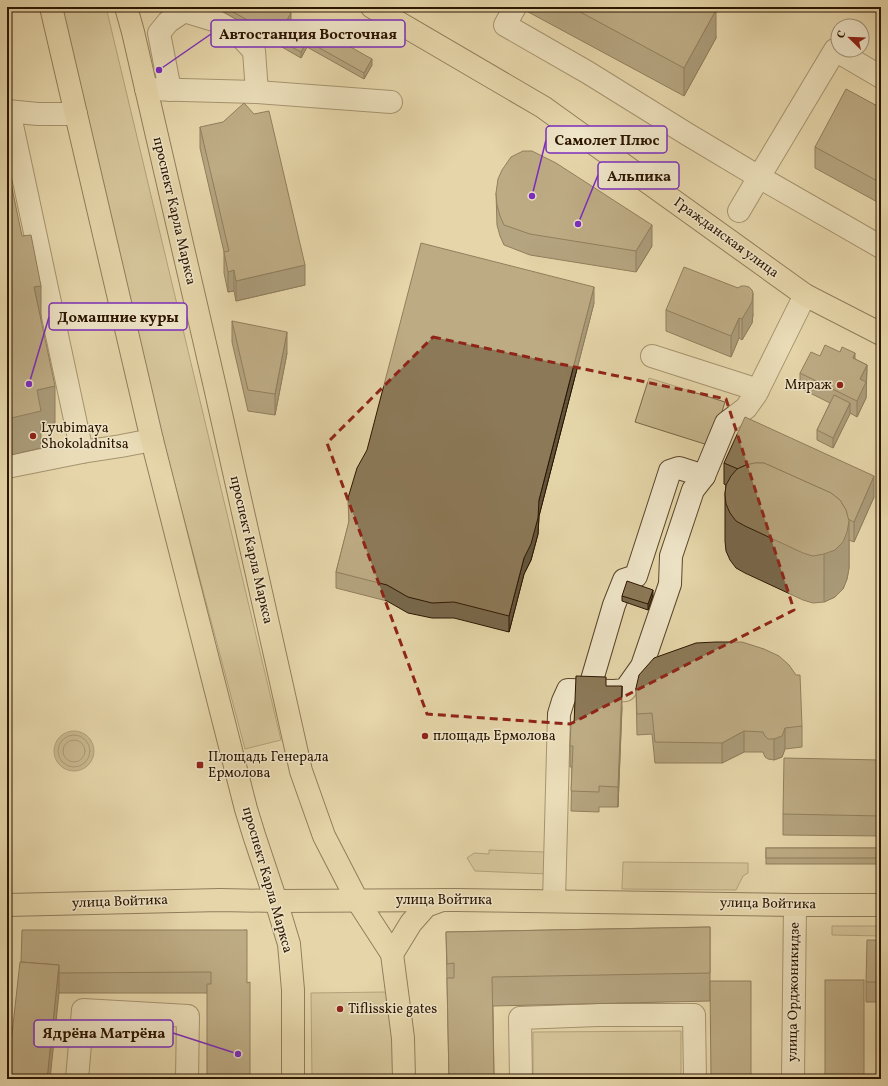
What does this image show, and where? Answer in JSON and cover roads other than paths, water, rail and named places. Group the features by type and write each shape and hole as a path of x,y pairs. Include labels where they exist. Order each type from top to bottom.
{"main road":[{"name":"проспект Карла Маркса","path":"51,7 152,440 246,809 289,944 293,990 293,1079"},
{"name":"проспект Карла Маркса","path":"126,7 215,387 301,772 324,836 357,900 392,954 403,1038 404,1079"},
{"path":"132,7 133,32"},
{"name":"Гражданская улица","path":"372,7 543,107 805,295 881,334"},
{"name":"улица Войтика","path":"7,905 220,900 442,900 881,905"},
{"name":"улица Войтика","path":"392,954 411,923 426,906 442,900"}],"street":[{"path":"515,7 505,25 587,72 686,134 881,247"},
{"path":"170,90 159,33 168,22 184,11 230,25 254,51 256,92"},
{"path":"739,211 835,50 881,77"},
{"path":"146,89 256,92 391,102"},
{"path":"76,114 38,114 8,111 12,151 82,452"},
{"path":"554,901 559,714 563,701 568,690 624,690 642,666 670,584 671,556 693,490 704,476 726,423 746,408 758,390 805,295"},
{"path":"652,356 758,390"},
{"path":"7,467 152,440"},
{"path":"589,690 614,605 624,580 636,576 670,471 679,468 704,476"},
{"name":"улица Орджоникидзе","path":"793,1079 795,905"},
{"path":"77,1079 83,1010 188,1016 187,1079"},
{"path":"521,1079 520,1018 598,1015 694,1015 695,1079"}],"water":[{"path":"78,731 85,734 91,740 94,751 93,759 85,768 78,771 70,771 63,768 55,759 54,747 57,740 66,732"}],"place":[{"name":"Автостанция Восточная","path":"159,70"},
{"name":"Самолет Плюс","path":"532,196"},
{"name":"Альпика","path":"578,224"},
{"name":"Домашние куры","path":"29,384"},
{"name":"Мираж","path":"840,385"},
{"name":"Lyubimaya Shokoladnitsa","path":"33,436"},
{"name":"площадь Ермолова","path":"425,736"},
{"name":"Площадь Генерала Ермолова","path":"200,765"},
{"name":"Tiflisskie gates","path":"340,1009"},
{"name":"Ядрёна Матрёна","path":"238,1054"}]}
